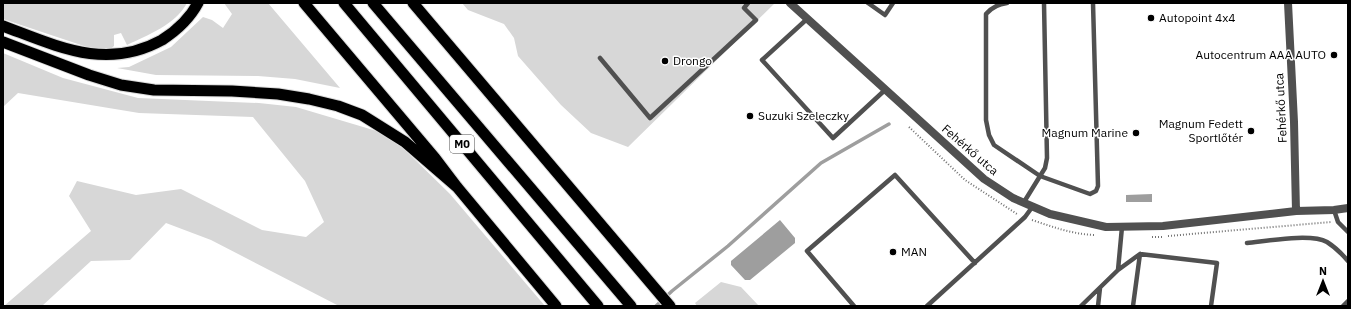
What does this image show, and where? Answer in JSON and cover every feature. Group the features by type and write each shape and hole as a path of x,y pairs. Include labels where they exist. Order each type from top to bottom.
{"highway":[{"path":"3,26 71,50 109,56 132,52 152,45 170,35 185,21 198,3"},
{"path":"304,3 435,158 457,187 556,306"},
{"name":"M0","path":"344,3 598,306"},
{"name":"M0","path":"373,3 630,306"},
{"path":"413,3 670,306"},
{"path":"3,42 89,75 121,85 154,90 232,91 278,94 338,106 362,115 405,142 457,187"}],"street":[{"name":"Fehérkő utca","path":"790,3 984,179 1013,198 1050,214 1106,227 1122,227 1163,226 1296,211 1348,208"},
{"name":"Fehérkő utca","path":"1288,3 1294,122 1296,211"}],"lane":[{"path":"600,58 650,118 756,20 744,8 748,3"},
{"path":"868,3 884,15 893,3"},
{"path":"1007,3 998,4 990,9 986,14 986,120 989,135 994,145 1040,176 1090,194 1096,191 1098,186 1093,3"},
{"path":"1024,202 1045,168 1047,158 1044,3"},
{"path":"807,19 762,60 833,138 885,90"},
{"path":"854,306 806,251 895,175 975,263"},
{"path":"927,306 1025,217 1033,206"},
{"path":"1334,210 1338,222 1348,232"},
{"path":"1118,270 1122,227"},
{"path":"1247,243 1308,238 1326,242 1341,252 1348,261"},
{"path":"1133,306 1140,254"},
{"path":"1081,306 1118,270 1140,254 1217,263 1211,306"},
{"path":"1098,306 1100,288"},
{"path":"1343,306 1348,301"}],"path":[{"path":"909,127 965,180 1016,214 1054,228 1078,234 1100,235"},
{"path":"1151,237 1338,222"}],"shaded area":[{"path":"3,3 187,3 182,11 168,23 152,33 127,45 121,33 114,35 114,46 108,51 87,47 3,19"},
{"path":"224,3 268,3 340,88 295,79 258,76 156,75 117,68 129,67 171,47 203,17 212,20 223,28 232,14"},
{"path":"462,3 775,3 628,147 591,133 561,105 518,56 514,38 504,24 468,10"},
{"path":"3,53 63,78 138,98 259,103 296,107 380,132 402,147 450,194 545,306 339,306 211,240 166,223 130,260 91,261 42,306 4,306 91,231 69,196 77,181 136,195 181,189 262,230 306,237 324,222 305,181 253,117 139,113 18,93 3,107"},
{"path":"1152,194 1152,202 1126,202 1126,195"},
{"path":"780,220 795,238 795,243 750,280 745,280 731,265 731,261"},
{"path":"721,282 741,287 759,306 697,306 695,303"}],"waterway":[{"path":"656,306 672,291 728,246 821,163 889,124"}],"place":[{"name":"Autopoint 4x4","path":"1151,18"},
{"name":"Autocentrum AAA AUTO","path":"1334,55"},
{"name":"Drongo","path":"665,61"},
{"name":"Suzuki Szeleczky","path":"750,116"},
{"name":"Magnum Fedett Sportlőtér","path":"1251,131"},
{"name":"Magnum Marine","path":"1136,133"},
{"name":"MAN","path":"893,252"}]}
